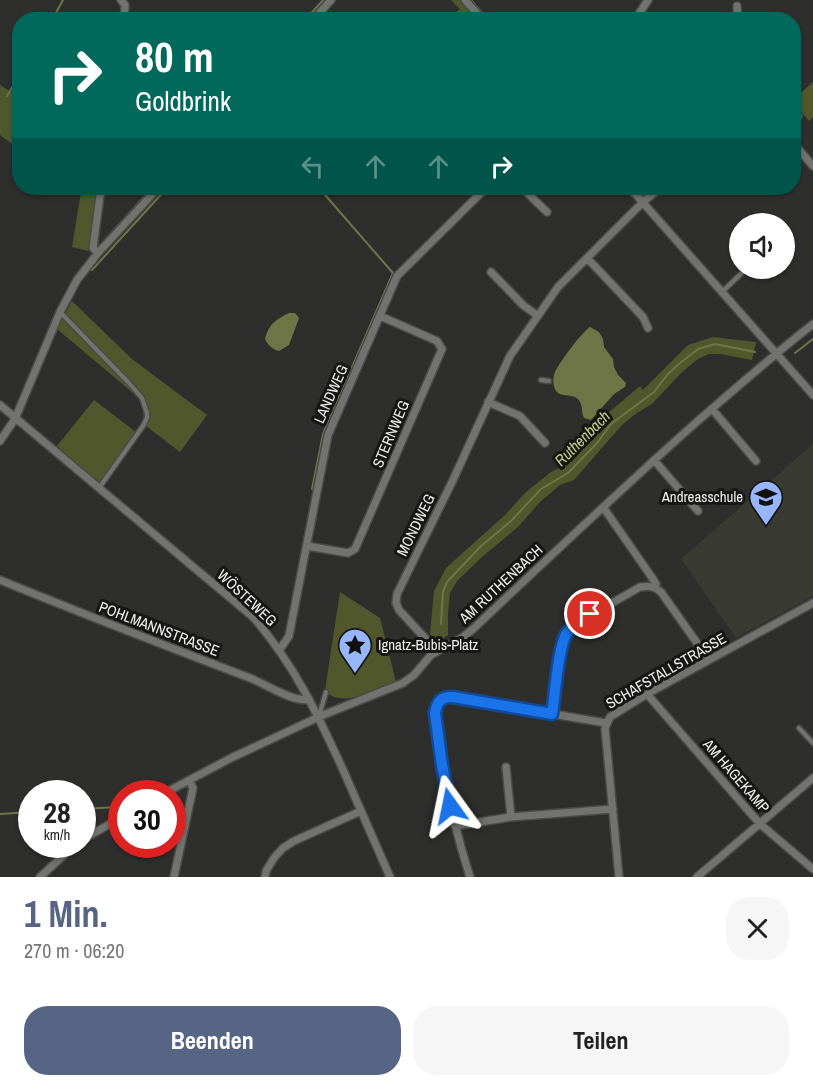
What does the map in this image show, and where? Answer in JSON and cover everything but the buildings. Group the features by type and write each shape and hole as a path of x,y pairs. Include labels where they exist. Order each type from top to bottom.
{"street":[{"path":"320,12 331,0"},
{"path":"465,0 476,12"},
{"path":"737,6 737,12"},
{"path":"801,152 813,166"},
{"path":"98,253 93,248 101,195"},
{"path":"0,441 15,419 60,312 77,280 98,253 152,195"},
{"name":"LANDWEG","path":"279,649 289,636 328,435 397,276 479,195"},
{"path":"529,195 547,212"},
{"path":"636,195 813,395"},
{"name":"MONDWEG","path":"437,651 399,610 396,603 398,594 488,402 510,356 558,287 652,195"},
{"path":"587,258 644,317 648,328"},
{"path":"491,272 523,305 538,316"},
{"name":"STERNWEG","path":"307,546 348,553 356,549 442,350 437,341 380,316"},
{"name":"AM RUTHENBACH","path":"186,782 319,717 403,683 414,675 430,656 463,638 654,460 776,353 813,324"},
{"path":"488,402 520,416 546,443"},
{"name":"WÖSTEWEG","path":"0,405 253,617 279,649 319,717 390,877"},
{"path":"712,409 756,461"},
{"path":"654,460 698,512"},
{"path":"603,507 653,579 656,584 655,588"},
{"name":"POHLMANNSTRASSE","path":"0,580 257,681 296,699 305,701 309,699"},
{"path":"552,714 562,645 566,634 575,624 640,587 649,586 660,592 709,660"},
{"name":"SCHAFSTALLSTRASSE","path":"619,877 605,728 610,717 647,694 813,603"},
{"name":"AM HAGEKAMP","path":"647,694 760,824 813,868"},
{"path":"470,877 455,826 442,765 435,713 441,699 453,697 606,723"},
{"path":"507,767 511,817"},
{"path":"697,877 813,778"},
{"path":"174,877 193,789 189,780"},
{"path":"455,826 511,817 613,809"},
{"path":"265,877 266,871 282,848 361,811"},
{"path":"40,877 61,858"}],"lane":[{"path":"722,292 736,279"},
{"path":"60,312 142,398 147,413 143,426 98,489"},
{"path":"541,380 549,381"},
{"path":"319,717 326,692"},
{"path":"799,728 813,743"}],"shaded area":[{"path":"451,0 460,0 470,12 457,12 460,9"},
{"path":"813,82 813,117 809,121 801,111 801,93"},
{"path":"0,85 11,92 12,90 12,144 0,135"},
{"path":"81,195 97,195 88,251 72,247"},
{"path":"72,301 132,359 207,415 180,452 142,423 144,414 139,398 57,329"},
{"path":"289,313 295,313 299,318 289,345 279,351 270,346 265,339 273,323"},
{"path":"590,327 599,332 604,347 613,359 618,375 626,383 625,387 614,394 591,420 584,418 579,400 557,392 553,380 564,357"},
{"path":"713,337 756,342 752,360 709,354 698,359 682,372 653,403 621,426 574,480 560,485 540,502 518,527 457,581 450,593 448,635 443,639 434,639 430,634 434,591 446,568 505,515 526,492 551,472 565,465 586,441 587,431 640,386 643,390 688,345"},
{"path":"94,400 136,432 99,483 57,446"},
{"name":"Andreasschule","path":"813,444 813,596 736,638 681,559"},
{"path":"340,592 380,618 396,682 349,698 331,696 325,690"}],"waterway":[{"path":"56,12 63,0"},
{"path":"312,12 323,0"},
{"path":"471,0 481,12"},
{"path":"7,96 12,88"},
{"path":"105,240 146,195"},
{"path":"92,270 161,195"},
{"path":"312,489 323,434 393,273 325,195"},
{"name":"Ruthenbach","path":"795,353 813,339"},
{"name":"Ruthenbach","path":"441,624 443,592 447,582 541,489 568,473 598,442 611,424 654,392 680,363 698,349 715,344 755,352"},
{"name":"Ruthenbach","path":"96,808 108,808"},
{"name":"Ruthenbach","path":"0,814 18,813"}],"place":[{"name":"Andreasschule","path":"766,526"},
{"name":"Ignatz-Bubis-Platz","path":"355,674"}],"route":[{"path":"450,806 435,713 441,699 453,697 552,714 562,645 566,634 575,624 590,614"}]}
